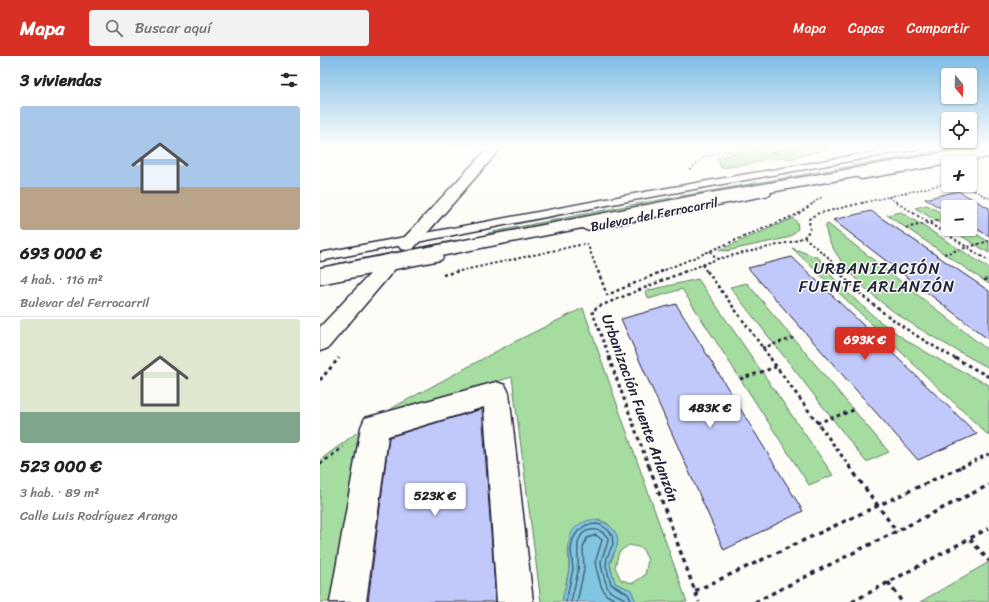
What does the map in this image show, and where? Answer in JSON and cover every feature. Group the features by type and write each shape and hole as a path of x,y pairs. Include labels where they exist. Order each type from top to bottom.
{"main road":[{"path":"320,342 473,172"},
{"name":"Bulevar del Ferrocarril","path":"320,274 400,253 706,188 795,172"},
{"name":"Bulevar del Ferrocarril","path":"320,262 400,253 853,172"},
{"path":"348,602 375,427 496,393 515,602"}],"lane":[{"name":"Bulevar del Ferrocarril","path":"320,280 400,253 628,198 773,172"},
{"name":"Bulevar del Ferrocarril","path":"320,257 400,253 881,172"}],"path":[{"path":"941,185 816,214 809,219 810,230 804,237 829,258 838,272 853,287 892,320 918,338 989,377"},
{"path":"977,192 989,198"},
{"path":"587,244 607,295 798,214 824,195 817,195"},
{"path":"887,197 989,261"},
{"path":"865,198 870,201"},
{"path":"906,228 941,220"},
{"name":"Urbanización Fuente Arlanzón","path":"699,602 592,311 600,306 716,259 795,241 804,237"},
{"path":"944,254 989,241"},
{"path":"440,275 594,242"},
{"path":"711,252 716,259"},
{"path":"702,265 897,532"},
{"path":"984,280 989,279"},
{"path":"762,348 793,338"},
{"path":"740,379 776,367"},
{"path":"817,424 854,410"},
{"path":"695,591 989,454"},
{"path":"755,602 989,485"},
{"path":"852,602 989,528"},
{"path":"970,539 989,562"},
{"path":"888,582 902,602"}],"green space":[{"path":"815,172 830,172 633,207 489,236 488,233 625,206"},
{"path":"927,205 941,213 941,224 915,208"},
{"path":"901,212 989,268 989,284 887,215"},
{"path":"793,218 797,222 798,229 787,238 726,251 719,250"},
{"path":"828,224 989,351 989,368 926,333 865,289 849,271 832,247 826,232 826,225"},
{"path":"977,235 989,242 989,253 961,236 977,236"},
{"path":"456,240 456,243 338,267 339,263"},
{"path":"792,248 819,258 829,273 848,293 878,320 907,341 945,363 989,385 989,436"},
{"path":"698,279 833,475 809,485 682,289 649,299 645,291"},
{"path":"747,283 889,452 866,462 730,287"},
{"path":"583,308 687,602 636,602 631,590 615,583 610,564 617,546 614,530 607,523 598,520 568,544 569,569 562,602 541,602 512,377 383,415 394,407 508,345","holes":["629,545 642,548 648,560 645,575 633,583 621,580 615,567 619,552"]},
{"path":"363,428 332,602 320,602 320,460"},
{"path":"989,562 989,601 920,602"}],"water":[{"path":"596,520 606,524 614,530 617,535 617,546 610,562 611,571 615,583 631,590 636,602 562,602 569,568 569,545 572,533 581,523"}],"building":[{"path":"960,192 974,200 941,200 941,208 925,199"},
{"path":"977,201 989,208 989,236 977,229"},
{"path":"871,211 989,291 989,340 833,220"},
{"path":"792,257 977,434 918,460 748,268"},
{"path":"676,304 803,511 724,550 621,319"},
{"path":"482,409 496,602 368,602 389,437"}],"district":[{"name":"URBANIZACIÓN FUENTE ARLANZÓN","path":"877,277"}]}
